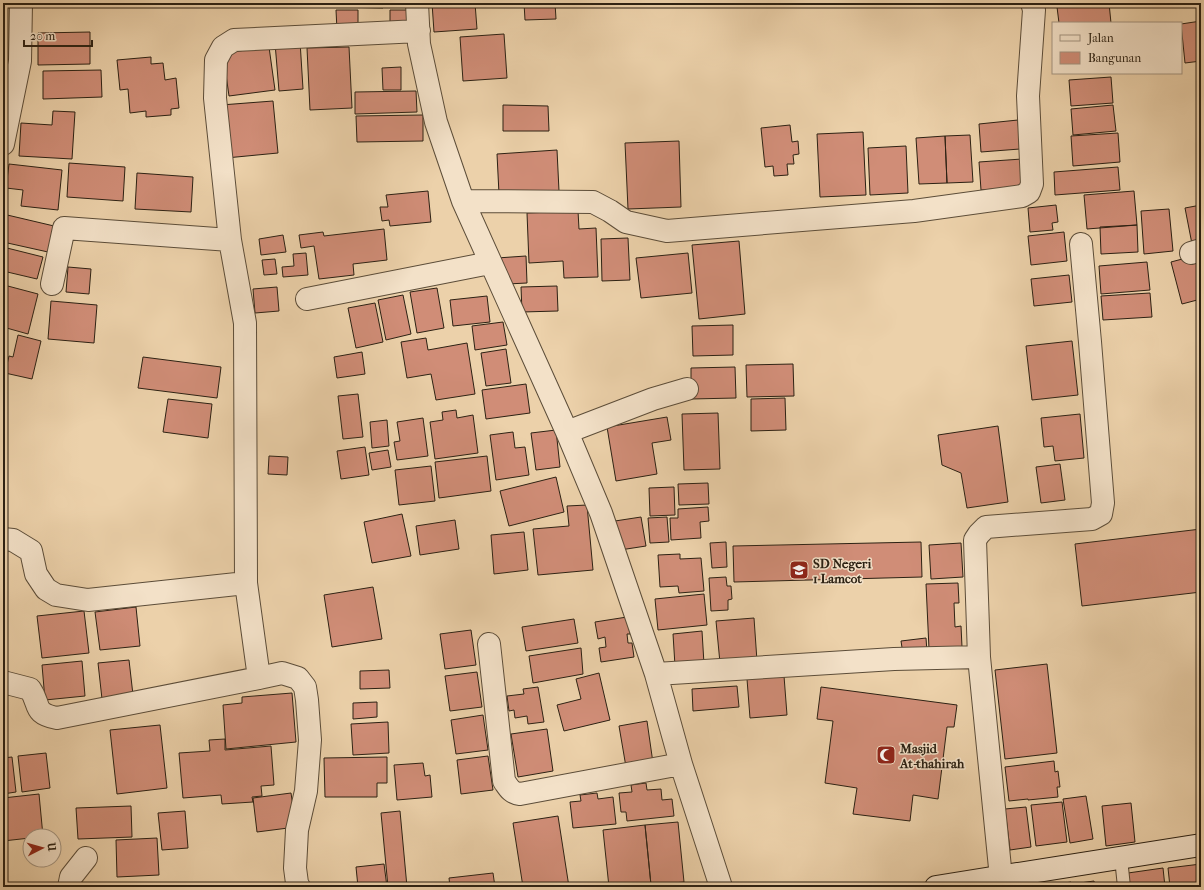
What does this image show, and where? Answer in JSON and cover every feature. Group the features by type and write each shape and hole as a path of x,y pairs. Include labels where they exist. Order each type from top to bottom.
{"street":[{"path":"3,144 20,61 21,3"},
{"path":"417,3 419,44 436,122 463,201 567,432 601,512 656,674 681,764 721,887"},
{"path":"463,201 593,202 626,222 667,230 914,211 1022,196 1029,192 1032,184 1028,96 1034,10 1032,3"},
{"path":"259,678 246,583 245,323 230,240 215,98 216,60 223,47 234,40 419,31"},
{"path":"52,284 64,228 230,240"},
{"path":"1001,878 979,657 975,540 986,527 1092,519 1101,514 1103,503 1081,244"},
{"path":"307,299 490,263"},
{"path":"567,432 653,399 688,389"},
{"path":"3,539 13,540 31,551 36,574 46,589 56,595 88,600 246,583"},
{"path":"489,644 504,781 510,790 520,794 681,764"},
{"path":"656,674 894,660 979,657"},
{"path":"3,682 30,689 39,710 48,716 57,718 259,678 282,672 298,678 305,688 310,740 306,791 297,830 295,868 299,887"},
{"path":"936,887 1001,878 1201,845"},
{"path":"69,887 71,877 86,858"}],"lane":[{"path":"1121,858 1124,887"}],"building":[{"path":"341,3 383,3 383,8 341,7"},
{"path":"432,3 475,3 477,29 434,32"},
{"path":"524,3 555,3 556,19 525,20"},
{"path":"609,3 649,3 609,7"},
{"path":"1109,3 1111,22 1059,22 1057,7"},
{"path":"336,10 358,10 358,29 337,30"},
{"path":"390,10 413,10 413,30 390,30"},
{"path":"1201,21 1201,61 1185,63 1182,24"},
{"path":"90,32 90,64 38,65 38,33"},
{"path":"504,34 507,78 463,81 460,37"},
{"path":"300,41 303,89 279,91 275,43"},
{"path":"269,47 275,90 229,96 223,53"},
{"path":"349,47 352,108 310,110 307,48"},
{"path":"151,57 151,64 163,63 165,80 176,78 179,108 171,109 171,115 146,117 146,111 130,113 128,89 120,90 117,60"},
{"path":"401,67 401,90 383,90 382,68"},
{"path":"101,70 102,97 43,99 43,71"},
{"path":"1111,77 1113,103 1071,106 1069,80"},
{"path":"416,91 417,112 355,114 355,92"},
{"path":"273,101 278,153 226,158 221,105"},
{"path":"503,105 548,106 549,131 503,131"},
{"path":"1113,105 1116,131 1073,135 1071,109"},
{"path":"53,111 75,112 72,159 19,156 21,123 52,125"},
{"path":"423,115 423,141 357,142 356,116"},
{"path":"1018,120 1020,149 981,152 979,124"},
{"path":"790,125 792,142 798,141 799,154 793,155 794,164 787,164 788,175 774,176 773,166 765,167 761,128"},
{"path":"863,132 866,195 820,197 817,134"},
{"path":"1118,133 1120,162 1073,166 1071,136"},
{"path":"970,135 973,182 947,183 945,136"},
{"path":"945,136 947,183 919,184 916,138"},
{"path":"679,141 681,207 628,209 625,143"},
{"path":"906,146 908,193 870,195 868,148"},
{"path":"557,150 559,191 499,194 497,154"},
{"path":"1022,159 1024,187 981,190 979,162"},
{"path":"69,163 125,167 123,201 67,197"},
{"path":"9,164 62,170 58,210 21,206 23,190 6,188"},
{"path":"1118,167 1120,190 1055,195 1054,172"},
{"path":"137,173 193,177 191,212 135,209"},
{"path":"428,191 431,222 390,226 389,220 382,221 380,207 388,207 386,195"},
{"path":"1134,191 1137,225 1087,229 1084,195"},
{"path":"1056,205 1058,222 1052,223 1053,230 1030,232 1028,208"},
{"path":"1201,205 1201,243 1192,244 1185,208"},
{"path":"1169,209 1173,251 1144,254 1141,211"},
{"path":"578,211 579,229 596,228 598,277 564,278 563,261 529,263 527,213"},
{"path":"3,214 54,226 48,252 3,242"},
{"path":"1137,225 1138,252 1101,254 1100,227"},
{"path":"384,229 387,260 353,264 354,275 319,279 314,246 301,248 299,235 323,232 324,236"},
{"path":"1064,232 1067,261 1031,265 1028,236"},
{"path":"283,235 286,252 261,255 259,239"},
{"path":"628,238 630,280 602,281 601,239"},
{"path":"739,241 745,314 699,319 692,245"},
{"path":"3,247 43,257 37,279 3,271"},
{"path":"306,253 308,275 283,277 282,267 294,266 293,254"},
{"path":"688,253 692,293 641,298 636,258"},
{"path":"1201,254 1201,299 1182,304 1171,262"},
{"path":"526,256 527,283 507,284 497,258"},
{"path":"275,259 277,274 264,275 262,260"},
{"path":"1147,262 1150,290 1101,294 1099,266"},
{"path":"68,267 91,269 89,294 66,292"},
{"path":"1069,275 1072,302 1034,306 1031,279"},
{"path":"4,285 38,294 28,334 3,327"},
{"path":"557,286 558,311 522,312 521,287"},
{"path":"277,287 279,311 255,313 253,289"},
{"path":"437,288 444,328 417,333 410,292"},
{"path":"1150,293 1152,317 1103,320 1101,296"},
{"path":"403,295 411,334 386,340 378,300"},
{"path":"487,296 490,322 453,326 450,300"},
{"path":"51,301 97,305 94,343 48,339"},
{"path":"375,303 383,342 356,348 348,308"},
{"path":"503,322 507,345 475,350 472,326"},
{"path":"733,325 733,355 693,356 692,326"},
{"path":"18,335 41,341 32,379 5,373 9,356 13,357"},
{"path":"426,338 428,350 467,343 475,394 436,400 431,374 407,378 401,342"},
{"path":"1072,341 1078,395 1032,400 1026,346"},
{"path":"506,349 511,383 486,386 481,353"},
{"path":"362,352 365,374 337,378 334,357"},
{"path":"143,357 221,367 217,398 138,388"},
{"path":"793,364 794,396 747,397 746,365"},
{"path":"735,367 736,398 691,399 691,368"},
{"path":"526,384 530,413 486,419 482,390"},
{"path":"358,394 363,437 343,439 338,396"},
{"path":"785,398 786,430 751,431 751,399"},
{"path":"168,399 212,404 208,438 163,432"},
{"path":"456,410 457,418 473,415 478,453 435,459 430,422 443,420 442,412"},
{"path":"718,413 720,469 684,470 682,414"},
{"path":"1080,414 1084,458 1055,461 1053,446 1044,447 1041,418"},
{"path":"667,417 671,440 652,443 657,474 616,481 607,427"},
{"path":"423,418 428,456 397,460 394,442 400,441 397,422"},
{"path":"387,420 389,446 372,448 370,422"},
{"path":"998,426 1008,502 967,508 961,473 942,465 938,435"},
{"path":"556,430 560,467 536,470 531,433"},
{"path":"513,432 515,448 525,447 529,475 496,480 490,435"},
{"path":"365,447 369,475 341,479 337,451"},
{"path":"388,450 391,467 372,470 369,453"},
{"path":"269,456 288,457 287,475 268,474"},
{"path":"487,456 491,491 439,498 435,462"},
{"path":"1060,464 1065,500 1041,503 1036,467"},
{"path":"431,466 435,501 399,505 395,470"},
{"path":"556,477 564,512 509,526 500,491"},
{"path":"708,483 709,504 679,505 678,484"},
{"path":"674,487 675,515 650,516 649,488"},
{"path":"587,505 593,570 538,575 533,529 569,526 567,506"},
{"path":"708,507 709,521 700,522 701,538 671,540 670,518 678,518 678,509"},
{"path":"402,514 411,556 372,563 364,522"},
{"path":"641,517 646,546 620,550 615,521"},
{"path":"667,517 669,542 650,543 648,518"},
{"path":"455,520 459,549 420,555 416,526"},
{"path":"1201,529 1201,592 1082,606 1075,544"},
{"path":"524,532 528,570 494,574 491,535"},
{"path":"726,542 727,567 712,568 710,543"},
{"path":"921,542 922,577 734,582 733,546"},
{"path":"961,543 963,577 931,579 929,545"},
{"path":"680,554 680,559 701,558 704,591 679,593 678,586 660,587 658,555"},
{"path":"726,577 727,586 731,586 732,599 728,600 728,610 711,611 709,578"},
{"path":"958,583 959,603 954,603 955,627 961,626 962,647 929,649 926,584"},
{"path":"373,587 382,639 332,647 324,595"},
{"path":"704,594 707,625 658,630 655,599"},
{"path":"136,607 140,646 100,650 95,612"},
{"path":"84,611 89,653 42,658 37,616"},
{"path":"627,617 630,634 627,634 628,643 632,643 634,657 601,662 599,648 606,647 605,637 598,639 595,622"},
{"path":"754,618 757,661 720,663 716,621"},
{"path":"574,619 578,643 526,651 522,627"},
{"path":"471,630 476,665 445,669 440,634"},
{"path":"702,631 704,664 675,666 673,634"},
{"path":"926,638 927,652 903,654 901,641"},
{"path":"581,648 583,674 533,683 529,656"},
{"path":"129,660 133,695 102,699 98,663"},
{"path":"82,661 85,696 45,700 42,665"},
{"path":"1047,664 1057,753 1005,759 995,670"},
{"path":"389,670 390,688 360,689 360,671"},
{"path":"477,672 482,707 450,711 445,676"},
{"path":"599,673 610,720 564,731 557,705 581,699 576,679"},
{"path":"784,676 787,715 750,718 747,679"},
{"path":"737,686 739,707 693,711 692,689"},
{"path":"538,687 544,722 528,724 527,716 515,718 514,710 509,711 507,696 524,694 523,689"},
{"name":"Masjid At-thahirah","path":"821,687 957,705 954,727 947,727 938,799 913,795 910,821 853,814 857,788 825,783 833,721 817,719"},
{"path":"292,693 296,742 226,749 223,705 242,703 242,697"},
{"path":"377,702 377,717 353,719 353,703"},
{"path":"483,715 488,750 456,754 451,720"},
{"path":"647,721 653,763 626,767 619,726"},
{"path":"388,722 389,753 353,755 351,724"},
{"path":"160,725 167,788 117,794 110,730"},
{"path":"547,729 553,771 518,777 511,734"},
{"path":"225,739 225,750 271,746 274,785 261,786 262,796 252,797 253,802 222,804 221,795 183,798 179,753 210,751 209,740"},
{"path":"46,753 50,788 22,792 18,756"},
{"path":"488,756 493,790 461,794 457,760"},
{"path":"12,757 16,792 3,794 3,758"},
{"path":"387,757 387,783 377,783 377,797 325,797 324,758"},
{"path":"1054,761 1055,772 1058,771 1060,787 1057,787 1058,797 1009,801 1005,767"},
{"path":"423,763 425,776 430,775 432,797 397,800 394,765"},
{"path":"646,783 647,790 661,789 662,800 672,799 674,816 627,821 626,812 621,812 619,793 632,792 631,785"},
{"path":"291,793 296,827 257,832 253,798"},
{"path":"597,793 598,799 613,797 616,824 573,828 570,802 581,801 580,795"},
{"path":"39,794 42,828 22,828 22,839 3,841 3,798"},
{"path":"1086,796 1093,839 1070,843 1063,799"},
{"path":"1062,802 1067,842 1036,846 1031,805"},
{"path":"1131,803 1135,842 1106,846 1102,806"},
{"path":"131,806 132,837 78,839 76,808"},
{"path":"1026,807 1031,847 1010,850 1005,809"},
{"path":"185,811 188,848 162,850 158,813"},
{"path":"400,811 407,887 388,887 381,813"},
{"path":"558,816 569,887 523,887 513,823"},
{"path":"678,822 684,882 651,885 645,825"},
{"path":"645,825 651,885 636,887 609,887 603,830"},
{"path":"157,838 159,875 117,877 116,840"},
{"path":"384,864 387,887 358,887 356,867"},
{"path":"1201,864 1201,887 1170,887 1168,868"},
{"path":"1163,868 1165,887 1130,887 1128,873"},
{"path":"493,873 495,887 450,887 449,878"},
{"path":"1094,881 1095,887 1074,887 1073,884"},
{"path":"1071,882 1071,887 1046,887 1046,886"},
{"path":"1119,883 1119,887 1099,887 1098,885"}],"place":[{"name":"SD Negeri 1 Lamcot","path":"799,570"},
{"name":"Masjid At-thahirah","path":"886,755"}]}
